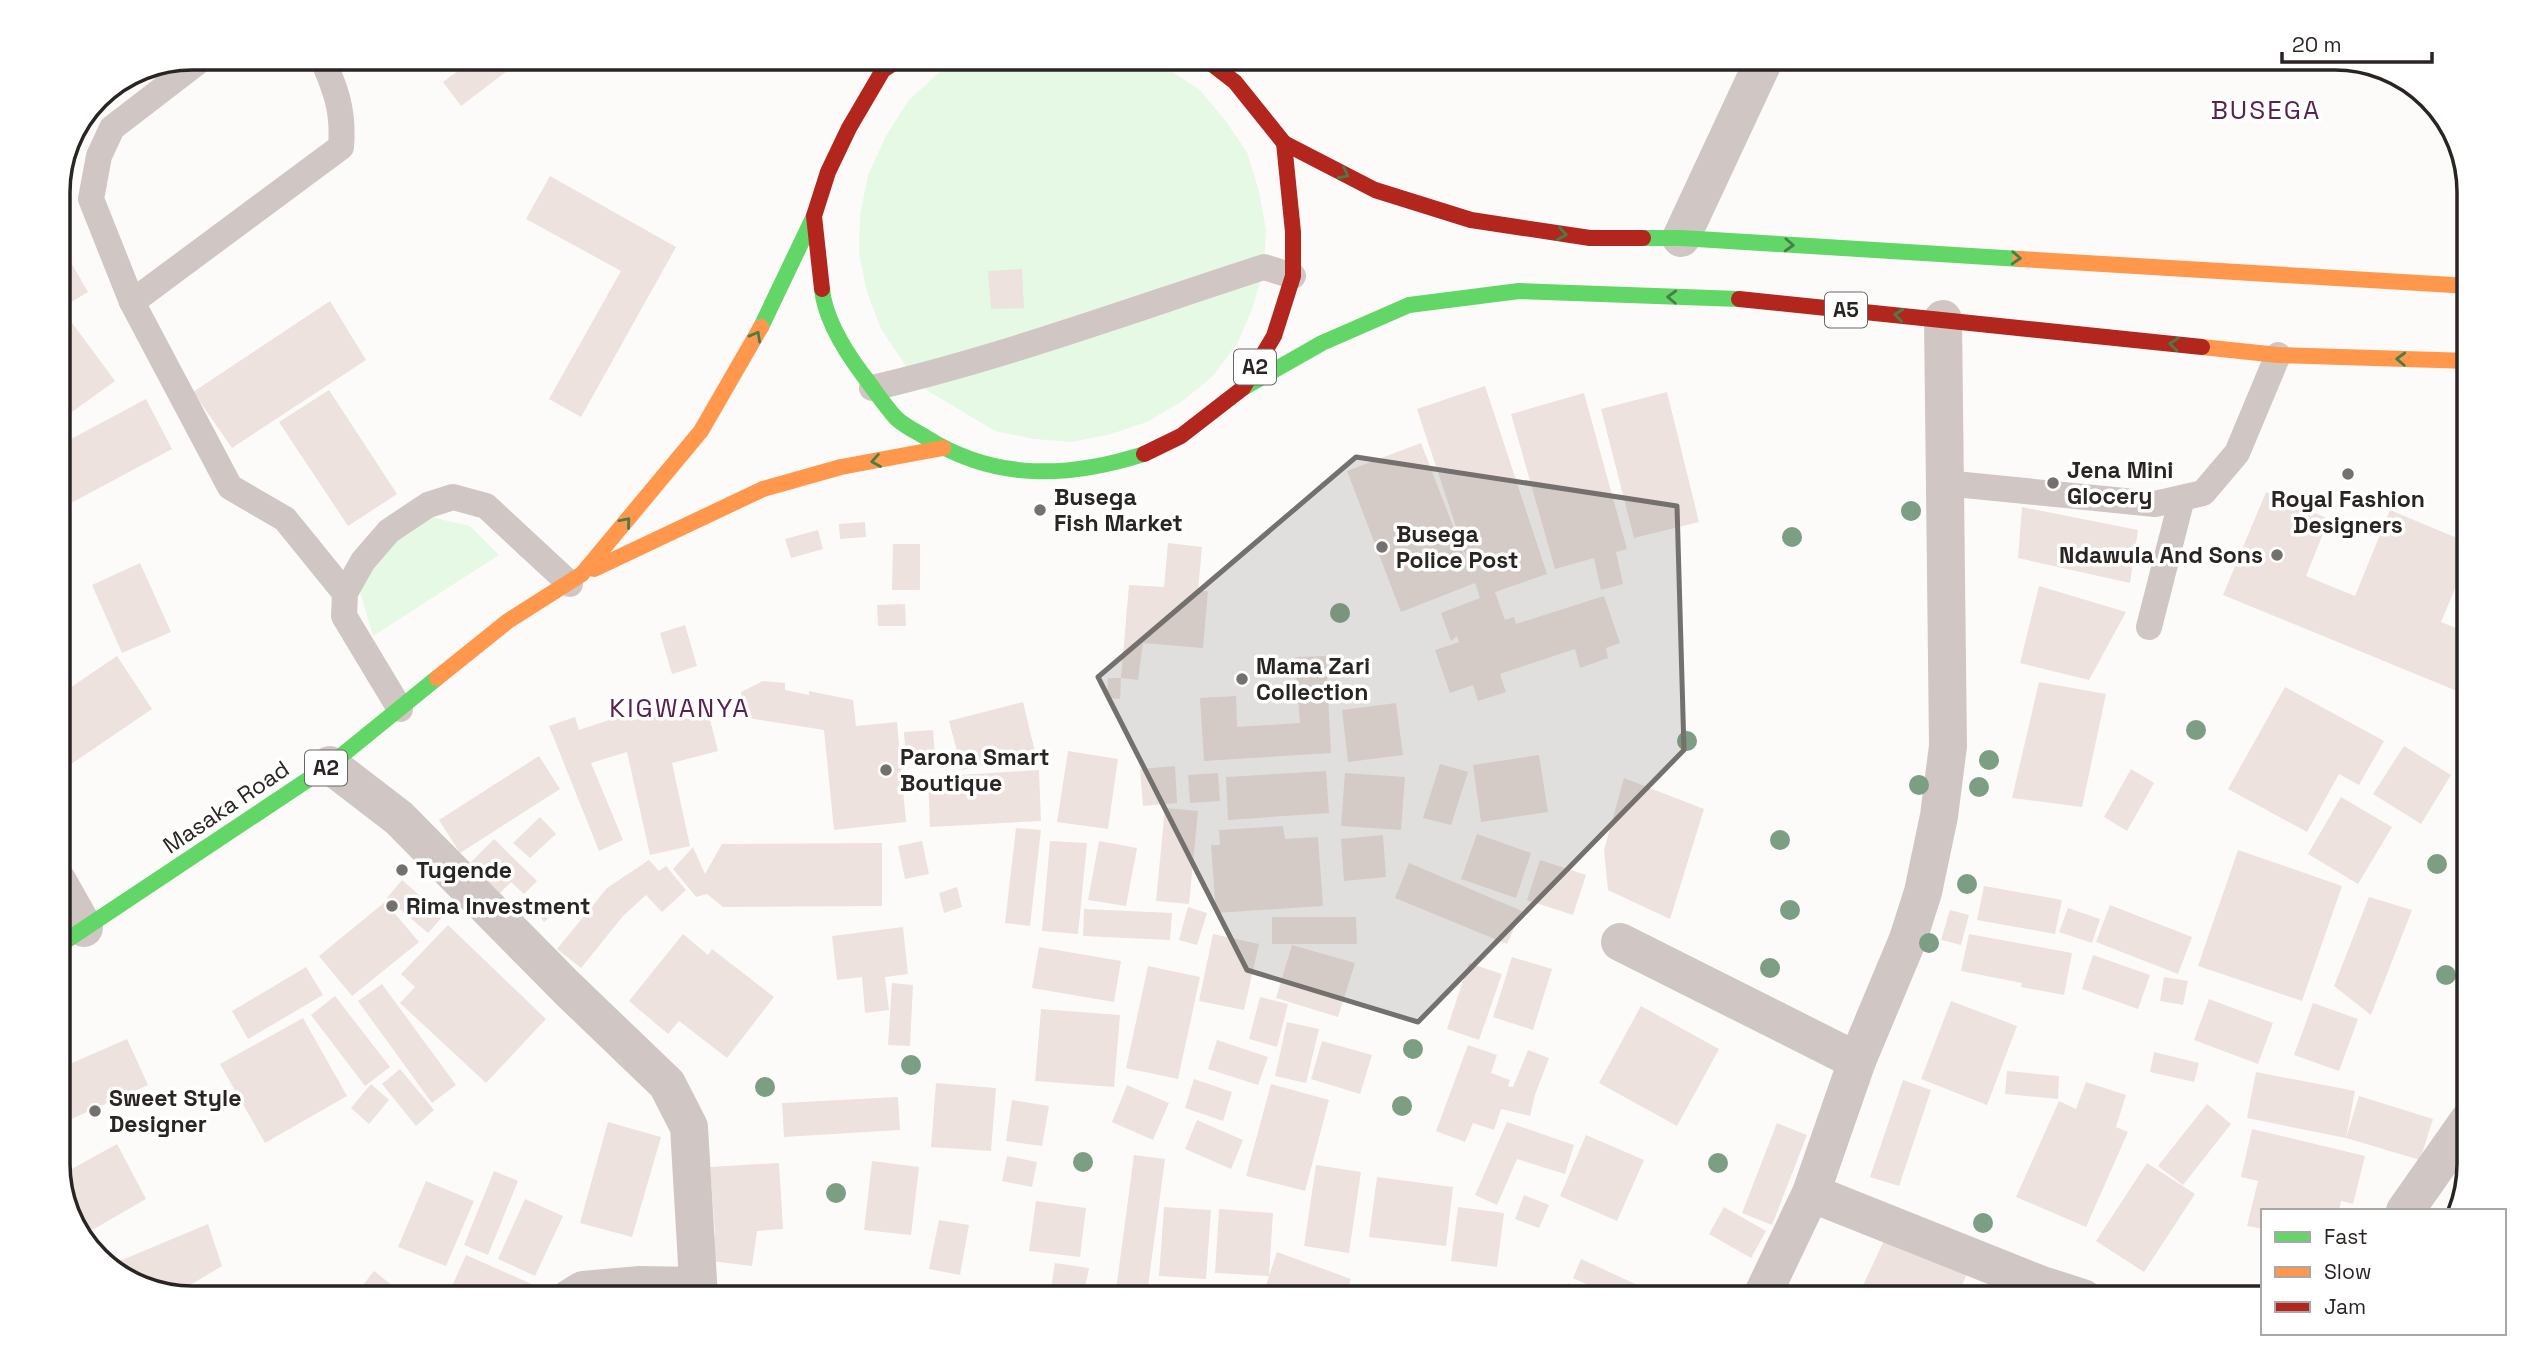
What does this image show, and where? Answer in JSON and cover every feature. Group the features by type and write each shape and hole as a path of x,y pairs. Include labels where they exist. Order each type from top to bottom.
{"main road":[{"name":"A2","path":"576,579 701,431 758,333 814,216 828,172 882,70"},
{"path":"1220,70 1235,82 1284,143 1376,190 1471,220 1590,239 1681,238 2457,285"},
{"name":"A2","path":"814,216 824,306 853,361 897,419 943,448 997,467 1029,473 1068,472 1142,455 1181,436 1243,388 1274,336 1293,276 1293,232 1284,143"},
{"name":"A5","path":"1243,388 1322,343 1409,305 1519,291 1735,299 2278,355 2457,361"},
{"name":"A2","path":"576,579 763,489 841,467 943,448"},
{"name":"Masaka Road","path":"71,937 330,765 508,621 576,579"}],"street":[{"path":"1681,238 1759,70"},
{"path":"1767,1286 1811,1192 1857,1061 1908,939 1923,892 1939,816 1948,746 1943,319"},
{"path":"330,765 400,818 568,989 667,1084 689,1126 698,1286"},
{"path":"1620,942 1857,1061"},
{"path":"2405,1209 2457,1137"},
{"path":"1811,1192 2047,1286"},
{"path":"629,1286 648,1286"}],"lane":[{"path":"187,70 112,128 99,156 91,199 132,302 230,486 285,519 345,593"},
{"path":"132,302 341,147 343,121 327,70"},
{"path":"872,388 1028,344 1264,267 1293,276"},
{"path":"1945,483 2155,504 2203,493 2237,453 2278,355"},
{"path":"400,709 344,616 345,593 363,561 389,531 428,505 453,497 486,506 576,579"},
{"path":"2149,626 2182,498"}],"highlighted area":[{"path":"1356,457 1677,506 1684,750 1418,1022 1247,970 1098,677"}],"green space":[{"path":"943,70 1169,70 1199,89 1247,152 1259,191 1266,230 1264,267 1253,307 1238,342 1213,376 1184,400 1147,422 1111,434 1072,442 1034,439 995,431 928,391 914,378 881,329 867,292 859,254 860,215 868,175 886,136 908,101"},
{"path":"427,516 470,526 499,555 373,636 360,592 363,564"}],"building":[{"path":"459,70 508,70 461,106 443,82"},
{"path":"550,176 676,247 581,417 549,399 621,271 526,219"},
{"path":"70,261 88,292 70,303"},
{"path":"1022,269 1024,308 991,309 988,271"},
{"path":"330,301 366,360 232,448 193,392"},
{"path":"70,320 115,381 70,413"},
{"path":"1485,386 1547,574 1495,592 1505,620 1514,617 1516,624 1604,596 1620,643 1606,648 1608,658 1580,668 1575,649 1500,674 1506,692 1478,701 1473,685 1450,693 1435,650 1459,642 1457,636 1451,641 1441,613 1480,598 1475,583 1401,612 1347,471 1421,443 1473,578 1417,409"},
{"path":"329,390 397,494 348,526 279,422"},
{"path":"1667,392 1699,522 1634,538 1601,409"},
{"path":"1584,393 1627,549 1616,552 1623,584 1601,590 1594,558 1555,569 1511,414"},
{"path":"146,399 172,449 70,504 70,440"},
{"path":"2266,492 2329,519 2306,576 2355,596 2390,510 2457,538 2457,584 2441,622 2457,628 2457,691 2223,595"},
{"path":"2022,507 2138,530 2130,583 2018,558"},
{"path":"865,522 866,537 840,539 839,524"},
{"path":"818,530 823,549 791,558 785,539"},
{"path":"1168,543 1202,547 1198,591 1208,591 1203,648 1143,643 1138,680 1121,678 1129,585 1164,587"},
{"path":"893,544 920,544 920,590 892,590"},
{"path":"140,563 171,632 122,653 92,585"},
{"path":"2039,586 2126,612 2089,680 2020,663"},
{"path":"905,604 906,626 878,626 877,605"},
{"path":"685,625 697,666 672,674 660,633"},
{"path":"117,656 152,709 70,765 70,688"},
{"path":"1326,656 1331,753 1204,761 1200,698 1236,696 1237,727 1300,723 1295,657"},
{"path":"1108,678 1121,678 1120,699 1107,698"},
{"path":"763,681 785,683 785,690 809,695 809,691 853,700 856,726 897,722 906,822 834,830 824,730 741,717 741,692"},
{"path":"2039,682 2106,694 2082,807 2012,798"},
{"path":"2285,687 2384,741 2359,785 2339,774 2307,832 2228,789"},
{"path":"1023,702 1035,752 962,770 949,721"},
{"path":"1396,703 1403,755 1348,762 1342,710"},
{"path":"661,710 687,719 708,712 718,751 672,763 690,846 650,855 627,752 591,763 623,840 599,851 549,726 575,717 579,730 633,712 635,720"},
{"path":"933,730 935,757 906,759 904,732"},
{"path":"2404,746 2451,775 2421,824 2373,794"},
{"path":"1068,751 1118,759 1108,829 1057,822"},
{"path":"1539,755 1548,812 1481,822 1473,765"},
{"path":"539,756 560,789 460,853 439,820"},
{"path":"1440,764 1468,772 1451,825 1423,818"},
{"path":"1175,766 1177,803 1143,806 1140,769"},
{"path":"2131,769 2154,783 2127,831 2104,817"},
{"path":"1039,770 1041,821 930,827 928,777"},
{"path":"1326,771 1329,813 1228,820 1226,777"},
{"path":"1218,773 1220,801 1190,803 1188,775"},
{"path":"1345,773 1405,777 1401,830 1341,826"},
{"path":"1624,778 1704,809 1670,919 1608,890 1604,850"},
{"path":"2341,797 2392,827 2358,884 2308,854"},
{"path":"1165,808 1198,811 1189,904 1156,901"},
{"path":"540,817 556,834 530,858 513,843"},
{"path":"1283,826 1285,839 1318,837 1323,906 1216,913 1211,845 1220,845 1219,830"},
{"path":"1016,828 1041,830 1030,926 1005,923"},
{"path":"1477,834 1531,853 1516,898 1461,879"},
{"path":"1383,835 1386,877 1344,881 1341,839"},
{"path":"494,839 537,881 524,894 511,882 500,893 470,863"},
{"path":"922,841 929,874 905,879 898,846"},
{"path":"1050,841 1087,843 1078,934 1042,931"},
{"path":"1099,841 1137,848 1126,906 1088,900"},
{"path":"882,843 882,906 723,907 707,894 696,897 673,869 693,847 705,874 722,844"},
{"path":"2238,850 2342,886 2302,1001 2198,966"},
{"path":"649,860 659,871 666,866 686,890 662,912 646,895 623,916 581,968 557,949 607,888"},
{"path":"1540,860 1586,875 1573,915 1527,900"},
{"path":"1409,863 1522,911 1507,944 1395,898"},
{"path":"402,880 443,916 428,933 387,898"},
{"path":"1984,886 2062,900 2055,934 1977,920"},
{"path":"957,887 962,907 944,913 939,893"},
{"path":"2369,897 2412,910 2371,1015 2334,986"},
{"path":"546,900 556,912 544,922 534,909"},
{"path":"385,902 419,942 352,996 319,956"},
{"path":"2110,905 2192,937 2178,974 2096,942"},
{"path":"1188,907 1207,913 1197,945 1179,940"},
{"path":"2068,908 2100,919 2092,943 2059,932"},
{"path":"1084,909 1172,913 1170,940 1083,936"},
{"path":"1950,910 1969,915 1961,945 1941,940"},
{"path":"1272,917 1356,917 1357,944 1272,944"},
{"path":"448,925 546,1019 486,1083 400,1003 415,987 401,974"},
{"path":"903,927 908,974 885,977 889,1010 865,1013 862,977 837,980 832,936"},
{"path":"683,934 708,955 712,949 774,997 727,1058 679,1021 668,1034 629,1001"},
{"path":"1213,934 1259,944 1244,1010 1199,1001"},
{"path":"1969,934 2072,953 2064,995 2021,987 2022,983 1961,971"},
{"path":"1292,945 1355,963 1338,1017 1276,998"},
{"path":"1039,947 1121,961 1114,1002 1032,988"},
{"path":"2093,955 2150,975 2138,1009 2082,989"},
{"path":"1512,957 1552,969 1533,1030 1493,1017"},
{"path":"1469,963 1502,974 1479,1040 1447,1029"},
{"path":"1148,966 1200,977 1178,1079 1126,1068"},
{"path":"306,967 323,995 248,1039 232,1011"},
{"path":"2164,977 2188,981 2183,1005 2160,1001"},
{"path":"892,983 913,985 910,1046 888,1045"},
{"path":"382,984 456,1085 432,1103 358,1001"},
{"path":"335,996 390,1067 365,1086 311,1015"},
{"path":"1260,997 1288,1004 1277,1047 1249,1039"},
{"path":"2209,999 2273,1023 2258,1064 2194,1040"},
{"path":"1951,1001 2017,1026 1987,1105 1921,1079"},
{"path":"2313,1003 2358,1019 2339,1071 2294,1055"},
{"path":"1641,1006 1719,1049 1677,1126 1599,1083"},
{"path":"1041,1009 1120,1015 1114,1087 1035,1081"},
{"path":"303,1018 347,1096 265,1143 220,1064"},
{"path":"1287,1022 1319,1029 1306,1083 1275,1076"},
{"path":"127,1039 148,1085 70,1120 70,1064"},
{"path":"1217,1040 1268,1057 1258,1085 1208,1069"},
{"path":"1322,1041 1372,1055 1360,1094 1311,1079"},
{"path":"1468,1045 1497,1055 1491,1073 1510,1080 1508,1086 1513,1087 1528,1050 1549,1058 1530,1116 1501,1109 1494,1130 1473,1123 1465,1142 1436,1131"},
{"path":"2154,1052 2199,1063 2194,1082 2150,1072"},
{"path":"400,1069 434,1110 416,1126 382,1084"},
{"path":"2007,1071 2059,1076 2058,1099 2005,1094"},
{"path":"2256,1072 2355,1091 2346,1138 2247,1118"},
{"path":"1194,1079 1232,1092 1223,1121 1185,1108"},
{"path":"1903,1080 1931,1090 1899,1186 1870,1177"},
{"path":"2086,1082 2126,1095 2116,1127 2128,1132 2086,1227 2016,1197 2059,1101 2076,1109"},
{"path":"936,1083 996,1088 991,1151 931,1147"},
{"path":"371,1084 389,1100 369,1124 351,1108"},
{"path":"1271,1084 1329,1100 1305,1191 1246,1176"},
{"path":"1127,1085 1169,1103 1153,1140 1112,1122"},
{"path":"2359,1096 2433,1119 2420,1160 2346,1138"},
{"path":"898,1097 900,1130 784,1137 782,1103"},
{"path":"1012,1100 1049,1106 1042,1146 1006,1141"},
{"path":"2207,1104 2231,1124 2183,1185 2158,1166"},
{"path":"1197,1120 1243,1140 1231,1169 1185,1149"},
{"path":"608,1122 661,1137 632,1237 580,1223"},
{"path":"1507,1122 1574,1145 1565,1174 1517,1159 1497,1205 1475,1195"},
{"path":"1777,1123 1807,1135 1772,1225 1742,1213"},
{"path":"2252,1129 2365,1156 2353,1204 2341,1201 2339,1209 2261,1209 2261,1229 2247,1226 2258,1181 2241,1177"},
{"path":"1586,1135 1644,1160 1617,1221 1560,1196"},
{"path":"117,1144 146,1199 90,1231 76,1203 70,1170"},
{"path":"1134,1155 1165,1159 1148,1286 1117,1286"},
{"path":"1007,1156 1037,1162 1032,1187 1002,1181"},
{"path":"872,1161 919,1167 911,1235 864,1230"},
{"path":"779,1163 783,1229 757,1231 752,1266 711,1261 715,1233 710,1167"},
{"path":"2147,1163 2195,1194 2144,1272 2096,1241"},
{"path":"1316,1165 1361,1172 1349,1253 1304,1246"},
{"path":"494,1171 518,1181 488,1255 464,1245"},
{"path":"1377,1177 1453,1187 1446,1246 1369,1237"},
{"path":"426,1181 474,1201 446,1266 398,1247"},
{"path":"1524,1195 1549,1205 1539,1228 1515,1219"},
{"path":"525,1199 563,1216 535,1276 498,1259"},
{"path":"1036,1201 1086,1208 1080,1257 1029,1251"},
{"path":"1164,1207 1211,1210 1206,1279 1159,1276"},
{"path":"1458,1207 1504,1213 1497,1267 1451,1261"},
{"path":"1724,1207 1766,1231 1751,1258 1709,1234"},
{"path":"1219,1209 1273,1213 1269,1276 1215,1273"},
{"path":"939,1220 969,1225 960,1275 929,1269"},
{"path":"208,1224 222,1266 189,1286 160,1282 118,1262"},
{"path":"1887,1234 1968,1272 1962,1286 1863,1286"},
{"path":"1277,1252 1351,1279 1348,1286 1266,1285"},
{"path":"466,1255 536,1286 452,1286"},
{"path":"1581,1259 1640,1286 1590,1286 1573,1278"},
{"path":"1055,1263 1089,1268 1085,1286 1051,1286"},
{"path":"374,1271 393,1286 362,1286"}],"traffic: fast":[{"path":"761,327 814,216"},
{"path":"1643,238 1681,238 2020,259"},
{"path":"822,289 827,312 843,345 887,408 903,424 953,452 979,462 1033,471 1088,468 1144,454"},
{"path":"1243,388 1322,343 1409,305 1519,291 1739,299"},
{"path":"70,938 330,765 437,678"}],"traffic: slow":[{"path":"2020,259 2457,285"},
{"path":"437,678 508,621 582,574 701,431 761,327"},
{"path":"2202,347 2278,355 2457,361"},
{"path":"594,569 763,489 841,467 943,448"}],"traffic: jam":[{"path":"822,289 814,216 828,172 849,128 883,70"},
{"path":"1144,454 1181,436 1243,388 1274,336 1293,276 1293,232 1284,143 1235,82 1220,70"},
{"path":"1284,143 1375,190 1471,220 1590,238 1643,238"},
{"path":"1739,299 2202,347"}],"place":[{"name":"Royal Fashion Designers","path":"2348,474"},
{"name":"Jena Mini Glocery","path":"2053,483"},
{"name":"Busega Fish Market","path":"1040,510"},
{"name":"Busega Police Post","path":"1382,547"},
{"name":"Ndawula And Sons","path":"2277,555"},
{"name":"Mama Zari Collection","path":"1242,679"},
{"name":"Parona Smart Boutique","path":"886,770"},
{"name":"Tugende","path":"402,870"},
{"name":"Rima Investment","path":"392,906"},
{"name":"Sweet Style Designer","path":"95,1111"}],"district":[{"name":"BUSEGA","path":"2266,110"},
{"name":"KIGWANYA","path":"680,708"}]}
